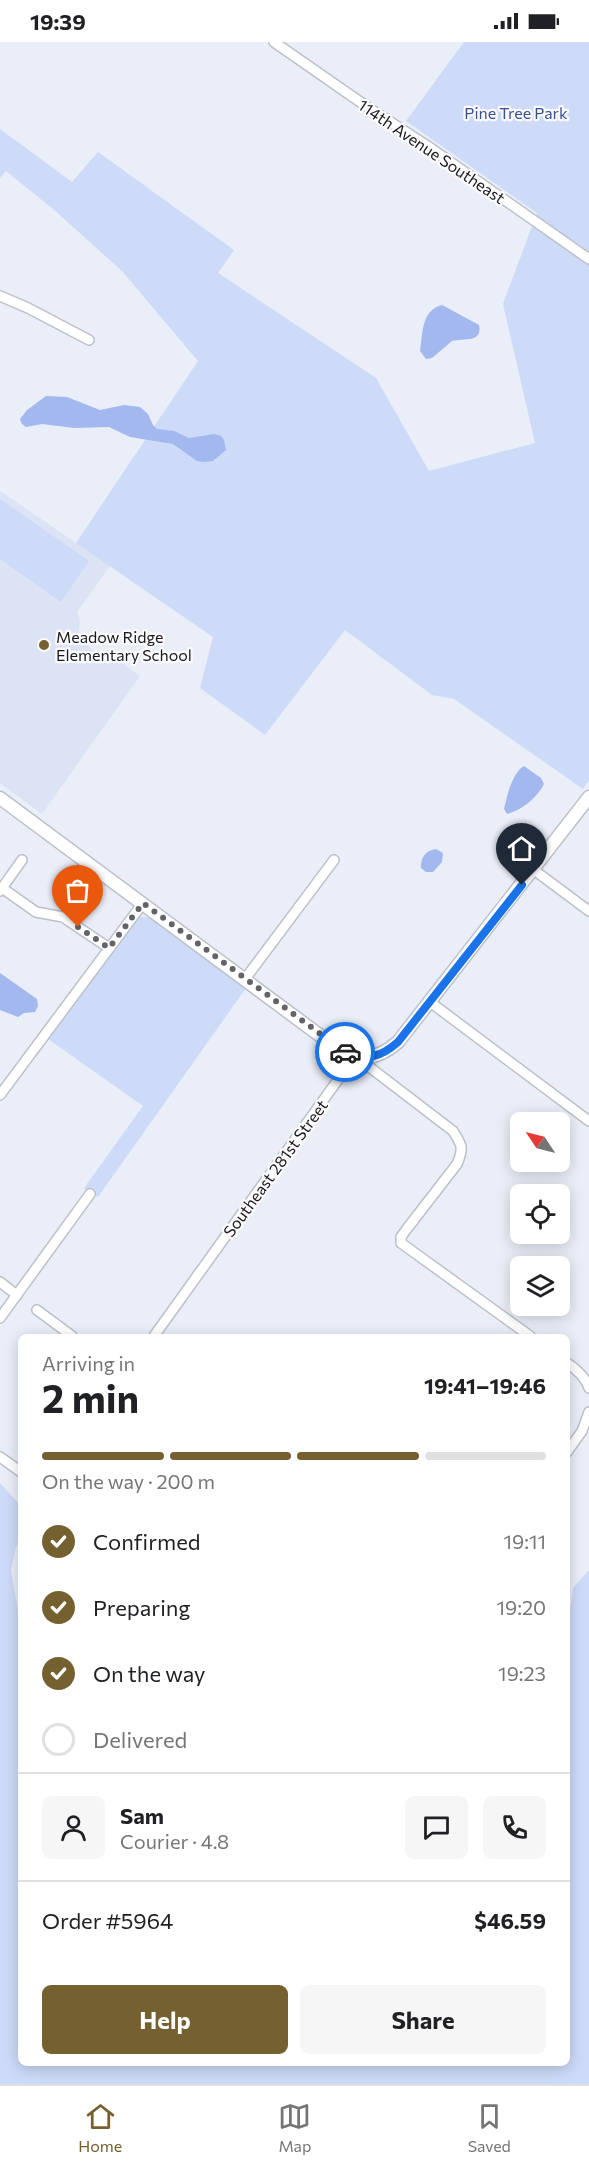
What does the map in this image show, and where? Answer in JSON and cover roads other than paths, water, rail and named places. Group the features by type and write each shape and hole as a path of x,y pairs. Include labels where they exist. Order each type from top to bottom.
{"street":[{"name":"114th Avenue Southeast","path":"274,42 429,147 589,260"},
{"path":"0,296 89,340"},
{"path":"355,1056 369,1058 388,1051 398,1042 589,797"},
{"path":"0,798 334,1046 355,1056 453,1131 462,1144 462,1154 457,1164 406,1230 401,1243 527,1334"},
{"path":"22,860 1,890 40,914 63,917 109,948"},
{"path":"245,979 334,860"},
{"path":"534,870 589,911"},
{"path":"0,1095 143,903"},
{"path":"430,1002 589,1121"},
{"name":"Southeast 281st Street","path":"155,1334 355,1056"},
{"path":"0,1318 90,1194"},
{"path":"0,1282 16,1295"},
{"path":"37,1310 69,1334"},
{"path":"570,1365 577,1370 589,1388"},
{"path":"570,1448 582,1431 589,1412"},
{"path":"0,1457 18,1470"}],"water":[{"path":"442,305 479,325 478,335 472,339 452,341 432,358 426,359 420,351 424,324 430,312"},
{"path":"46,396 67,397 100,410 124,405 140,407 148,414 157,429 174,431 189,438 214,434 221,436 226,450 213,461 203,462 197,461 173,444 130,437 109,427 74,428 42,424 26,427 20,419 27,410"},
{"path":"524,766 541,778 544,784 528,803 507,814 504,809 511,785 516,774"},
{"path":"436,849 443,853 442,862 433,872 426,872 421,868 423,858 429,851"},
{"path":"0,973 37,999 38,1006 35,1012 24,1013 18,1017 0,1010"}],"place":[{"name":"Meadow Ridge Elementary School","path":"44,645"}],"park label":[{"name":"Pine Tree Park","path":"516,112"}]}
